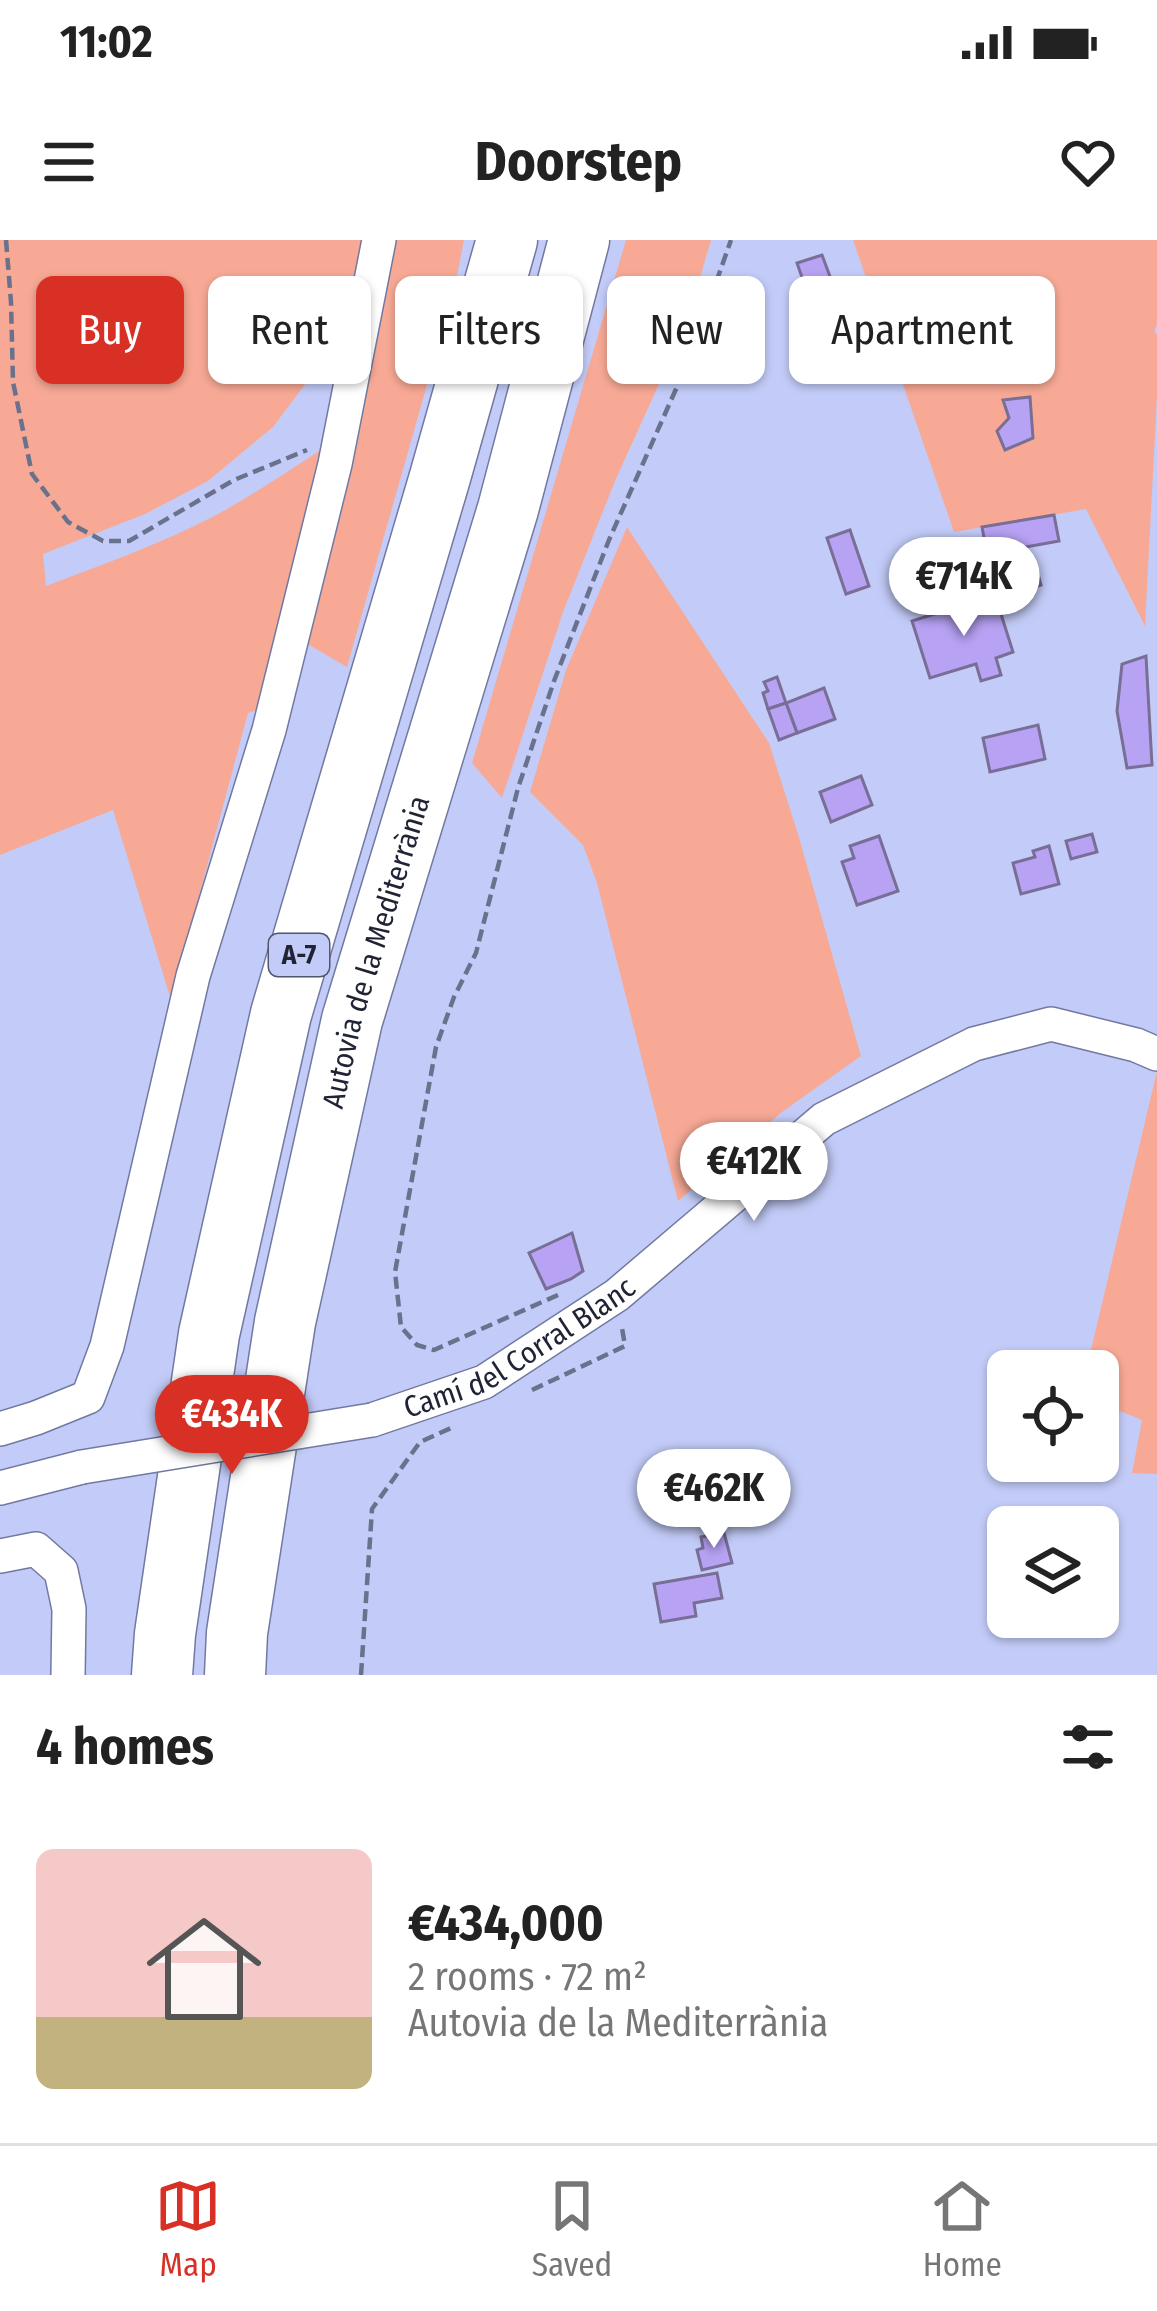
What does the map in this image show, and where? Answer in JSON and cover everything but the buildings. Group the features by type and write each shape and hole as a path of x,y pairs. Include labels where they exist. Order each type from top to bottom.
{"highway":[{"name":"A-7","path":"162,1675 209,1334 281,1014 507,240"},
{"name":"Autovia de la Mediterrània","path":"235,1675 237,1633 285,1322 352,1020 508,508 579,240"}],"street":[{"path":"0,1429 88,1397 107,1346 193,976 269,730 340,437 380,240"},
{"name":"Camí del Corral Blanc","path":"0,1488 82,1467 372,1420 484,1382 617,1295 824,1119 974,1044 1051,1024 1157,1054"},
{"path":"0,1556 36,1549 62,1571 69,1609 68,1675"}],"path":[{"path":"6,240 13,382 32,474 68,522 103,542 129,541 234,480 340,437"},
{"path":"573,1288 434,1350 417,1345 401,1327 395,1272 436,1047 476,953 518,788 609,540 688,362 731,240"},
{"path":"523,1394 625,1346 617,1295"},
{"path":"362,1675 372,1510 420,1442 461,1423"}],"shaded area":[{"path":"0,240 372,240 360,276 208,276 208,384 305,384 273,427 208,481 145,514 43,554 46,586 197,525 328,445 259,709 248,713 171,1000 113,810 0,855"},
{"path":"390,240 464,240 457,276 395,276 395,384 427,384 347,667 292,635 354,384 371,384 371,317"},
{"path":"626,240 711,240 700,276 615,276"},
{"path":"853,240 1157,240 1157,396 1145,626 1086,509 954,532 903,384 1055,384 1055,276 865,276"},
{"path":"607,305 607,384 659,384 563,612 502,798 472,763"},
{"path":"627,527 769,743 861,1056 782,1112 678,1201 597,883 583,845 530,792 566,670"},
{"path":"1157,1071 1157,1474 1132,1473 1142,1420 1119,1411 1119,1350 1091,1350"}]}
